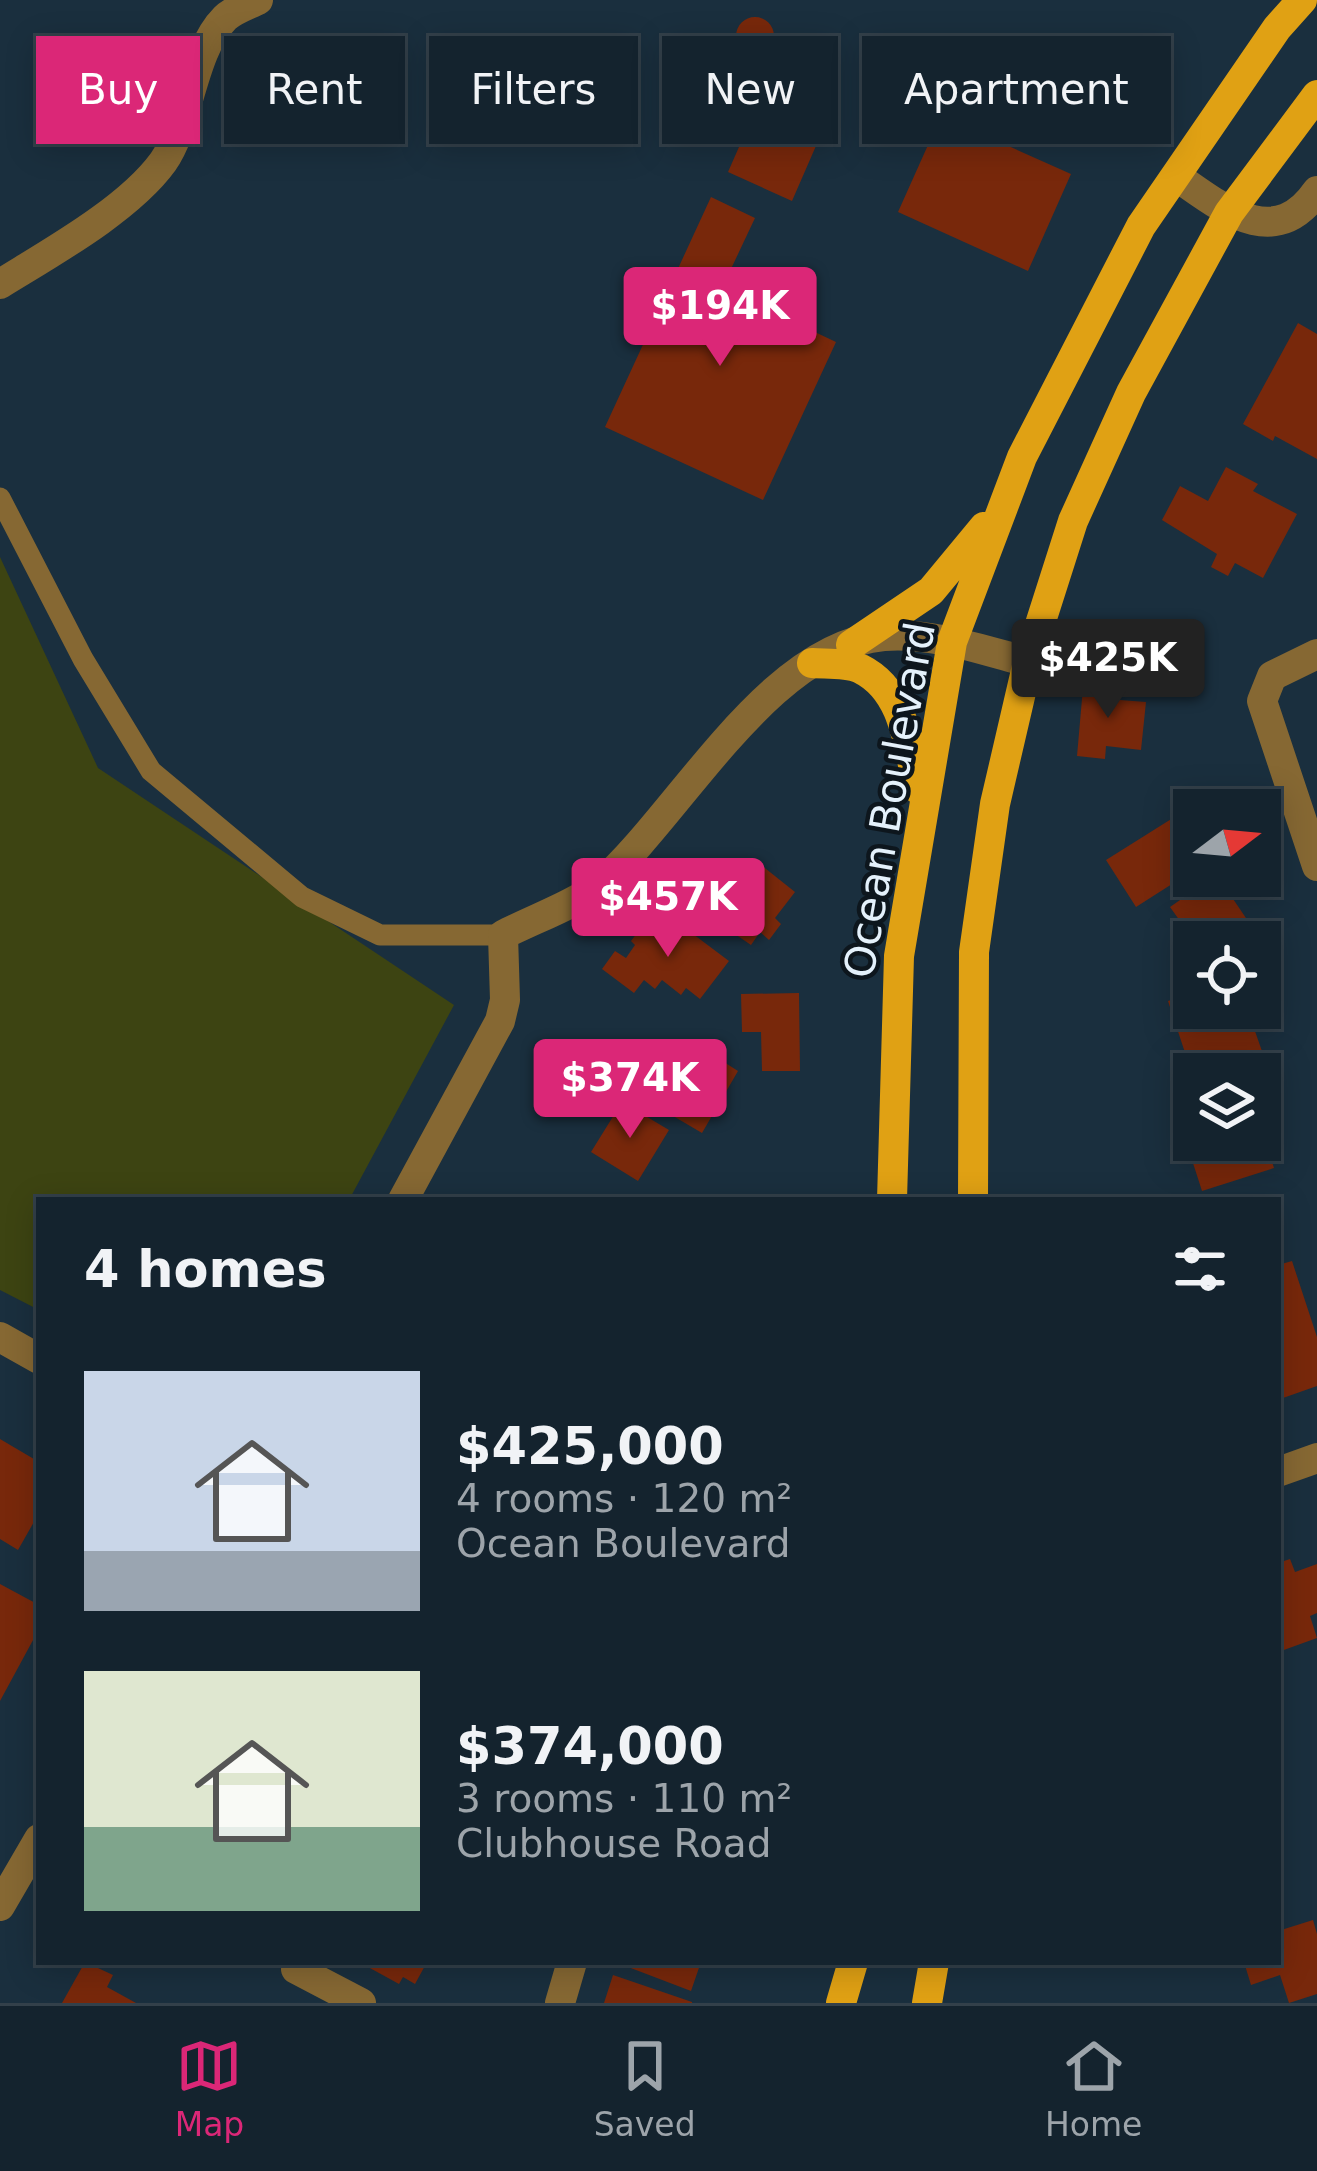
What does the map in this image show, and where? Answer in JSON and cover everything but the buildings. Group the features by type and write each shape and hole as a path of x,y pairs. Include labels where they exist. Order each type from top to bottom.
{"main road":[{"name":"Ocean Boulevard","path":"892,1197 898,956 952,641 1022,458 1142,226 1277,28 1302,0"},
{"path":"973,1197 974,952 995,804 1028,662 1073,521 1131,393 1229,213 1317,95"},
{"path":"851,645 932,591 968,551 1007,495"},
{"path":"812,662 858,666 885,685 901,713 922,806"},
{"path":"841,2003 852,1965"},
{"path":"926,2003 933,1965"}],"street":[{"path":"0,284 76,236 164,161 201,61 226,18 258,0"},
{"path":"1176,176 1229,213 1252,221 1295,216 1317,191"},
{"path":"405,1197 500,1022 505,1000 503,935 598,886 773,691 812,662 884,636 952,641 1028,662"},
{"path":"1317,654 1289,664 1265,686 1262,701 1317,866"},
{"path":"0,1337 36,1357"},
{"path":"1281,1471 1317,1458"},
{"path":"0,1906 36,1844"},
{"path":"560,2003 571,1965"},
{"path":"296,1969 361,2003"}],"lane":[{"path":"0,498 83,659 151,771 302,897 380,935 503,935"}],"green space":[{"path":"0,557 98,768 454,1005 351,1197 36,1197 36,1308 0,1290"}]}
